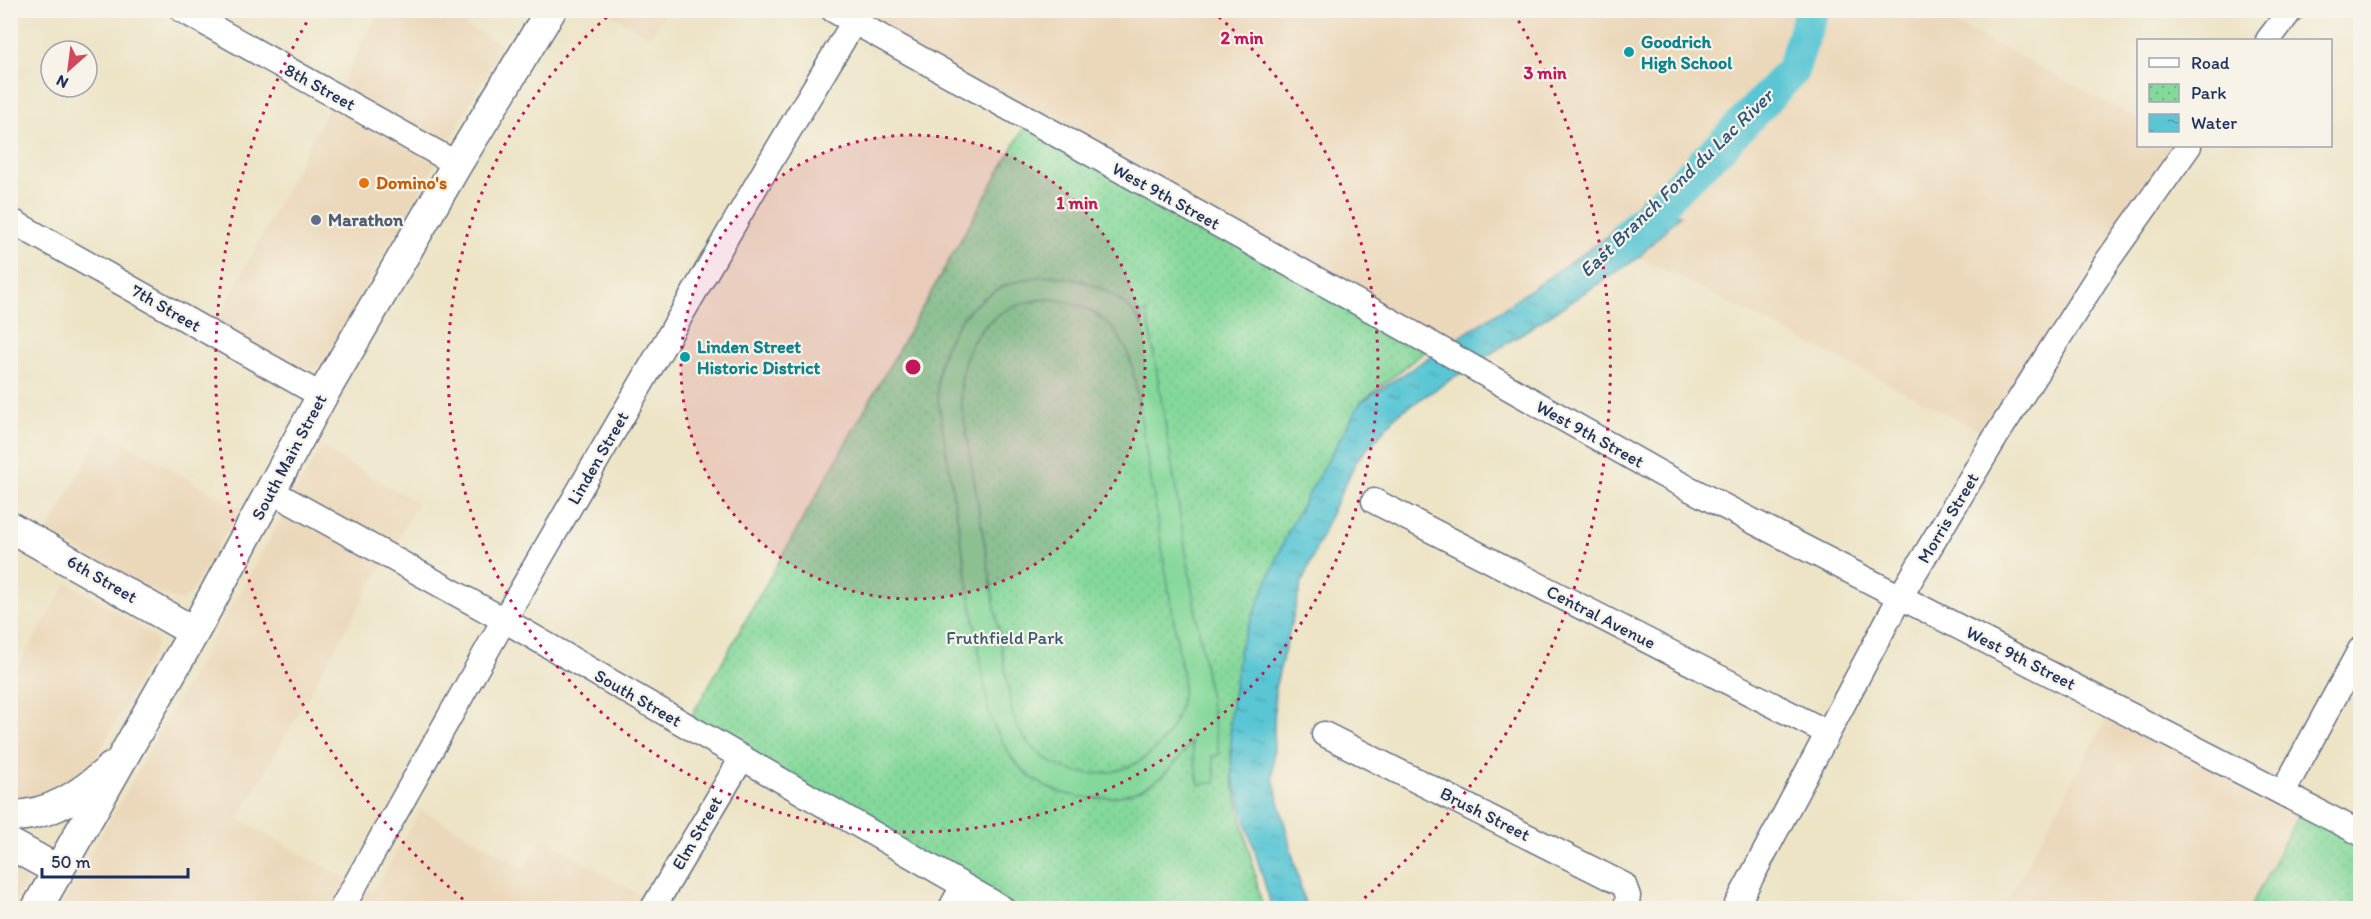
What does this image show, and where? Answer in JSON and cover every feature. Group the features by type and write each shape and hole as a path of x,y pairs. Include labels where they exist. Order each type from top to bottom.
{"main road":[{"name":"South Main Street","path":"37,909 194,632 321,396 457,164 551,10"},
{"name":"6th Street","path":"10,527 194,632"},
{"path":"10,816 51,809 67,802 90,787 126,754"},
{"path":"10,844 59,871"}],"street":[{"name":"8th Street","path":"182,10 457,164"},
{"name":"West 9th Street","path":"833,10 857,17 903,48 1661,474 2361,833"},
{"path":"2269,39 2291,10"},
{"name":"Linden Street","path":"342,909 504,620 857,17"},
{"name":"Morris Street","path":"1735,909 1900,597 1995,438 2108,260 2188,147"},
{"name":"7th Street","path":"10,219 321,396"},
{"name":"South Street","path":"271,490 504,620 1002,909"},
{"name":"Central Avenue","path":"1374,501 1828,734"},
{"path":"2283,792 2361,651"},
{"name":"Brush Street","path":"1324,734 1624,885 1628,896 1626,909"},
{"name":"Elm Street","path":"653,909 742,758"},
{"path":"951,909 963,886"}],"shaded area":[{"path":"667,10 650,37 604,11"},
{"path":"861,10 1931,11 2137,118 2137,147 2188,147 1995,438 1639,257 1472,368 903,48"},
{"path":"379,11 440,11 503,45 323,363 313,370 280,359 216,323"},
{"path":"103,430 240,509 193,589 183,601 122,575 47,532"},
{"path":"321,448 418,503 238,819 373,893 421,809 524,868 542,838 642,896 636,908 60,908"},
{"path":"67,583 112,608 156,639 157,645 92,765 66,791 11,807 10,680"},
{"path":"2114,705 2304,804 2250,908 2003,908"},
{"path":"10,859 25,866 29,874 11,908"}],"green space":[{"name":"Fruthfield Park","path":"1029,119 1433,345 1361,402 1291,526 1240,647 1230,718 1232,779 1263,908 1002,908 686,726"},
{"path":"1065,277 1104,290 1127,306 1143,327 1141,313 1147,312 1219,755 1212,756 1216,782 1199,785 1191,742 1165,773 1154,782 1137,790 1120,796 1101,798 1065,793 1048,787 1032,777 1013,760 990,718 938,400 938,375 943,352 953,331 967,313 985,298 1005,286 1028,279","holes":["1048,299 1064,301 1092,311 1113,329 1122,341 1133,370 1183,677 1178,713 1162,741 1140,761 1113,772 1084,773 1055,765 1031,746 1013,717 961,401 961,380 965,361 981,330 994,318 1027,302"]},
{"path":"2304,804 2360,833 2360,908 2250,908"}],"water":[{"path":"1644,196 1680,215 1638,258 1399,413 1357,460 1332,511 1301,585 1275,688 1273,778 1306,908 1272,908 1232,776 1230,718 1240,646 1291,525 1361,402 1503,309 1608,236"}],"waterway":[{"name":"East Branch Fond du Lac River","path":"1627,236 1723,144 1792,71 1812,10"}],"place":[{"name":"Goodrich High School","path":"1629,52"},
{"name":"Domino's","path":"364,183"},
{"name":"Marathon","path":"316,220"},
{"name":"Linden Street Historic District","path":"685,357"}]}
